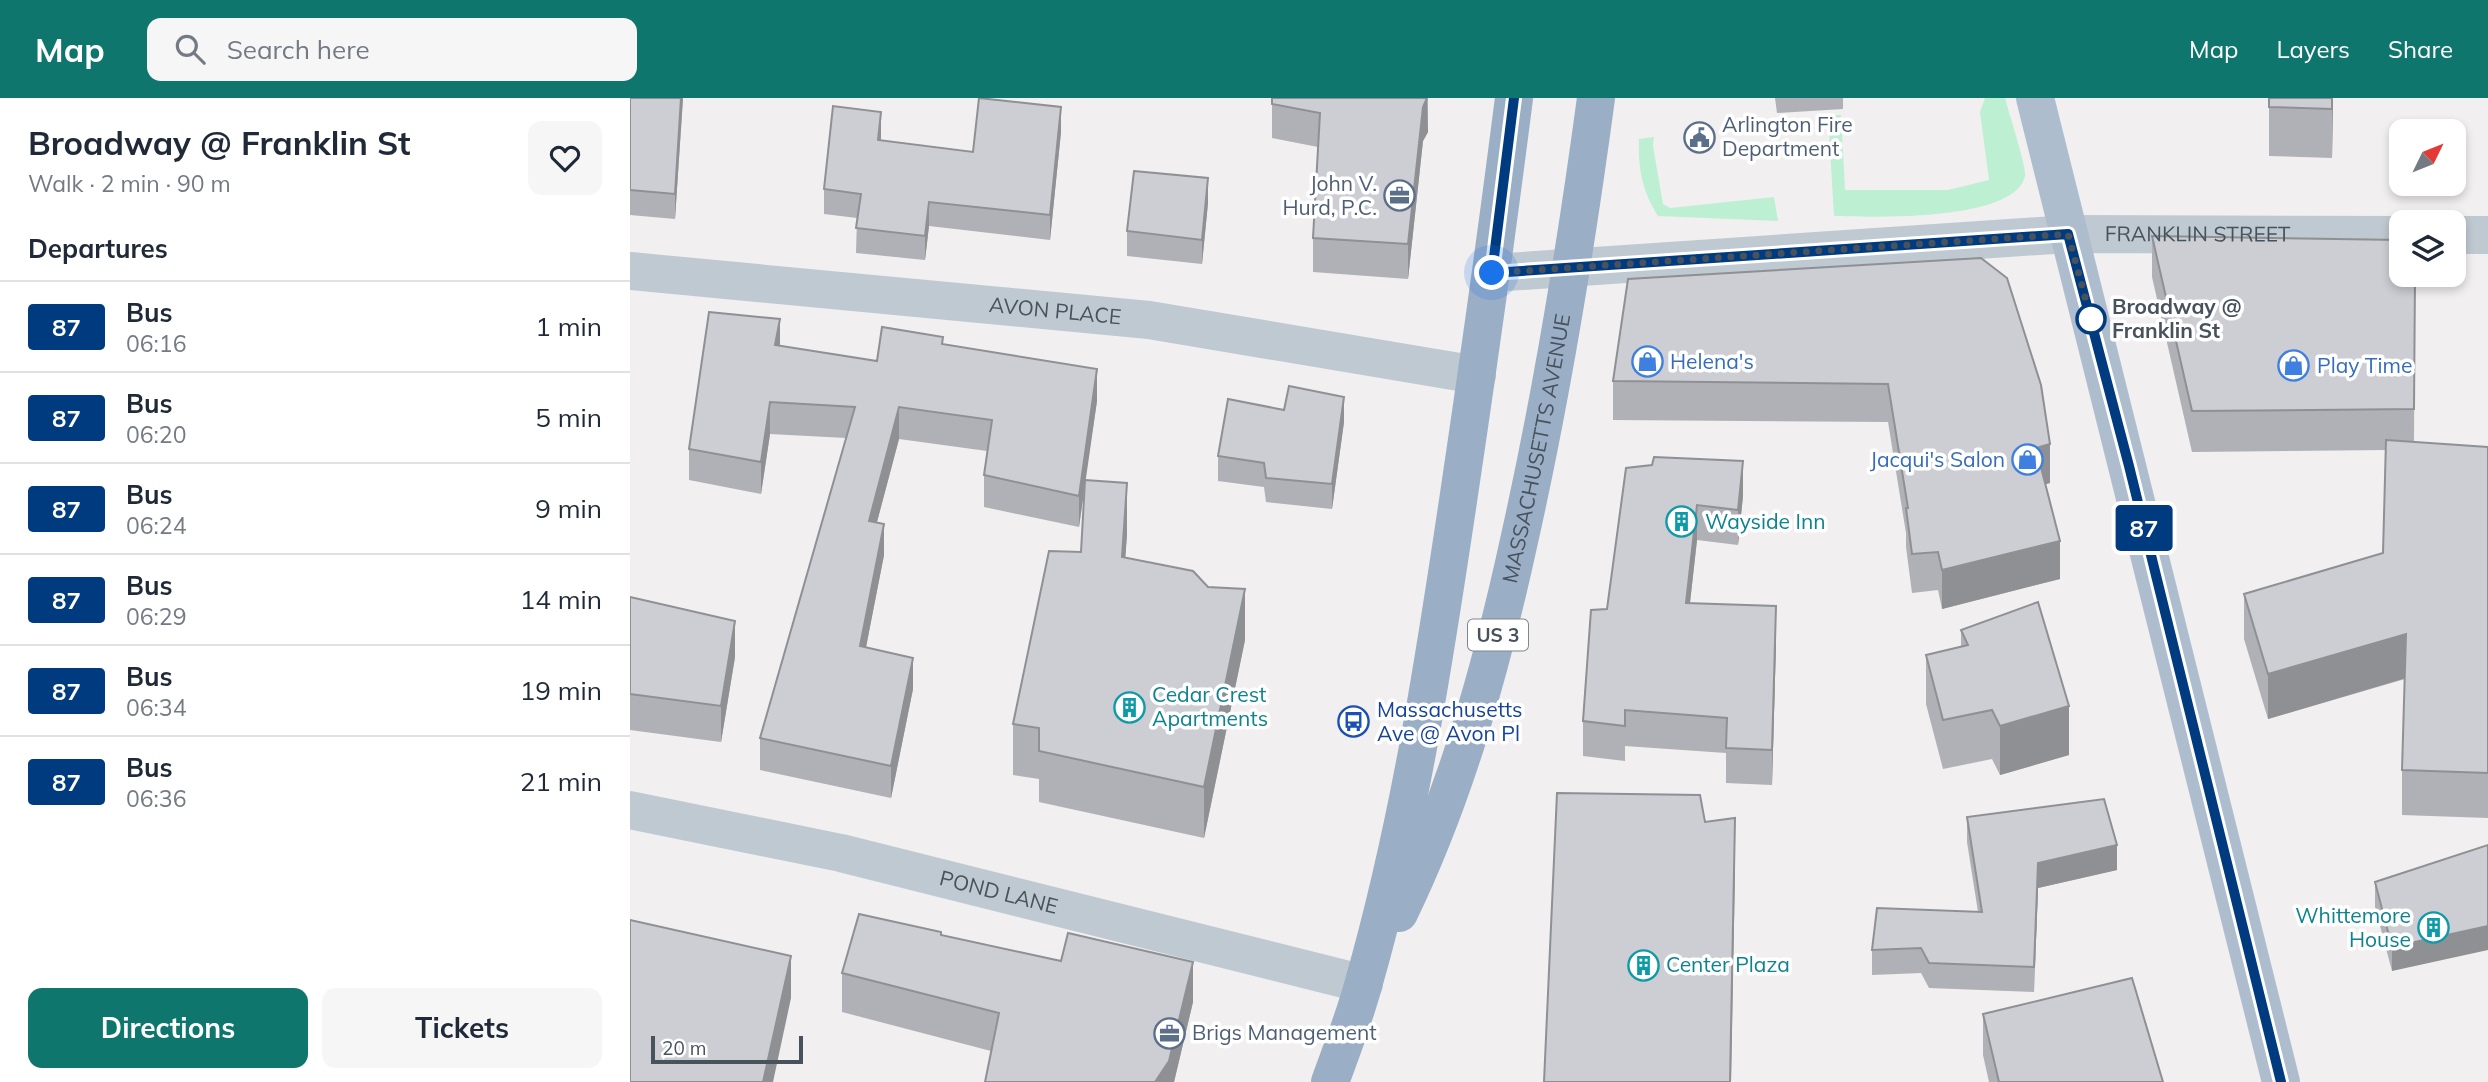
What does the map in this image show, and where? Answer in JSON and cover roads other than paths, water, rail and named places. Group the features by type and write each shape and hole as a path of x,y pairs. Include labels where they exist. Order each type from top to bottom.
{"highway":[{"name":"MASSACHUSETTS AVENUE","path":"1330,1082 1364,984 1394,866 1419,748 1492,273 1514,98"},
{"name":"MASSACHUSETTS AVENUE","path":"1364,984 1420,869 1463,755 1507,597 1536,465 1573,267 1596,98"}],"main road":[{"path":"2035,98 2281,1082"}],"street":[{"name":"FRANKLIN STREET","path":"1492,273 2068,234 2389,235"},
{"path":"2466,235 2488,235"},
{"name":"AVON PLACE","path":"630,271 1149,320 1477,375"},
{"name":"POND LANE","path":"630,810 841,853 1364,984"}],"place":[{"name":"Arlington Fire Department","path":"1699,137"},
{"name":"John V. Hurd, P.C.","path":"1400,196"},
{"name":"Broadway @ Franklin St","path":"2091,319"},
{"name":"Helena's","path":"1647,362"},
{"name":"Play Time","path":"2294,366"},
{"name":"Jacqui's Salon","path":"2028,460"},
{"name":"Wayside Inn","path":"1682,522"},
{"name":"Cedar Crest Apartments","path":"1129,707"},
{"name":"Massachusetts Ave @ Avon Pl","path":"1354,722"},
{"name":"Whittemore House","path":"2434,928"},
{"name":"Center Plaza","path":"1643,965"},
{"name":"Brigs Management","path":"1169,1033"}]}
